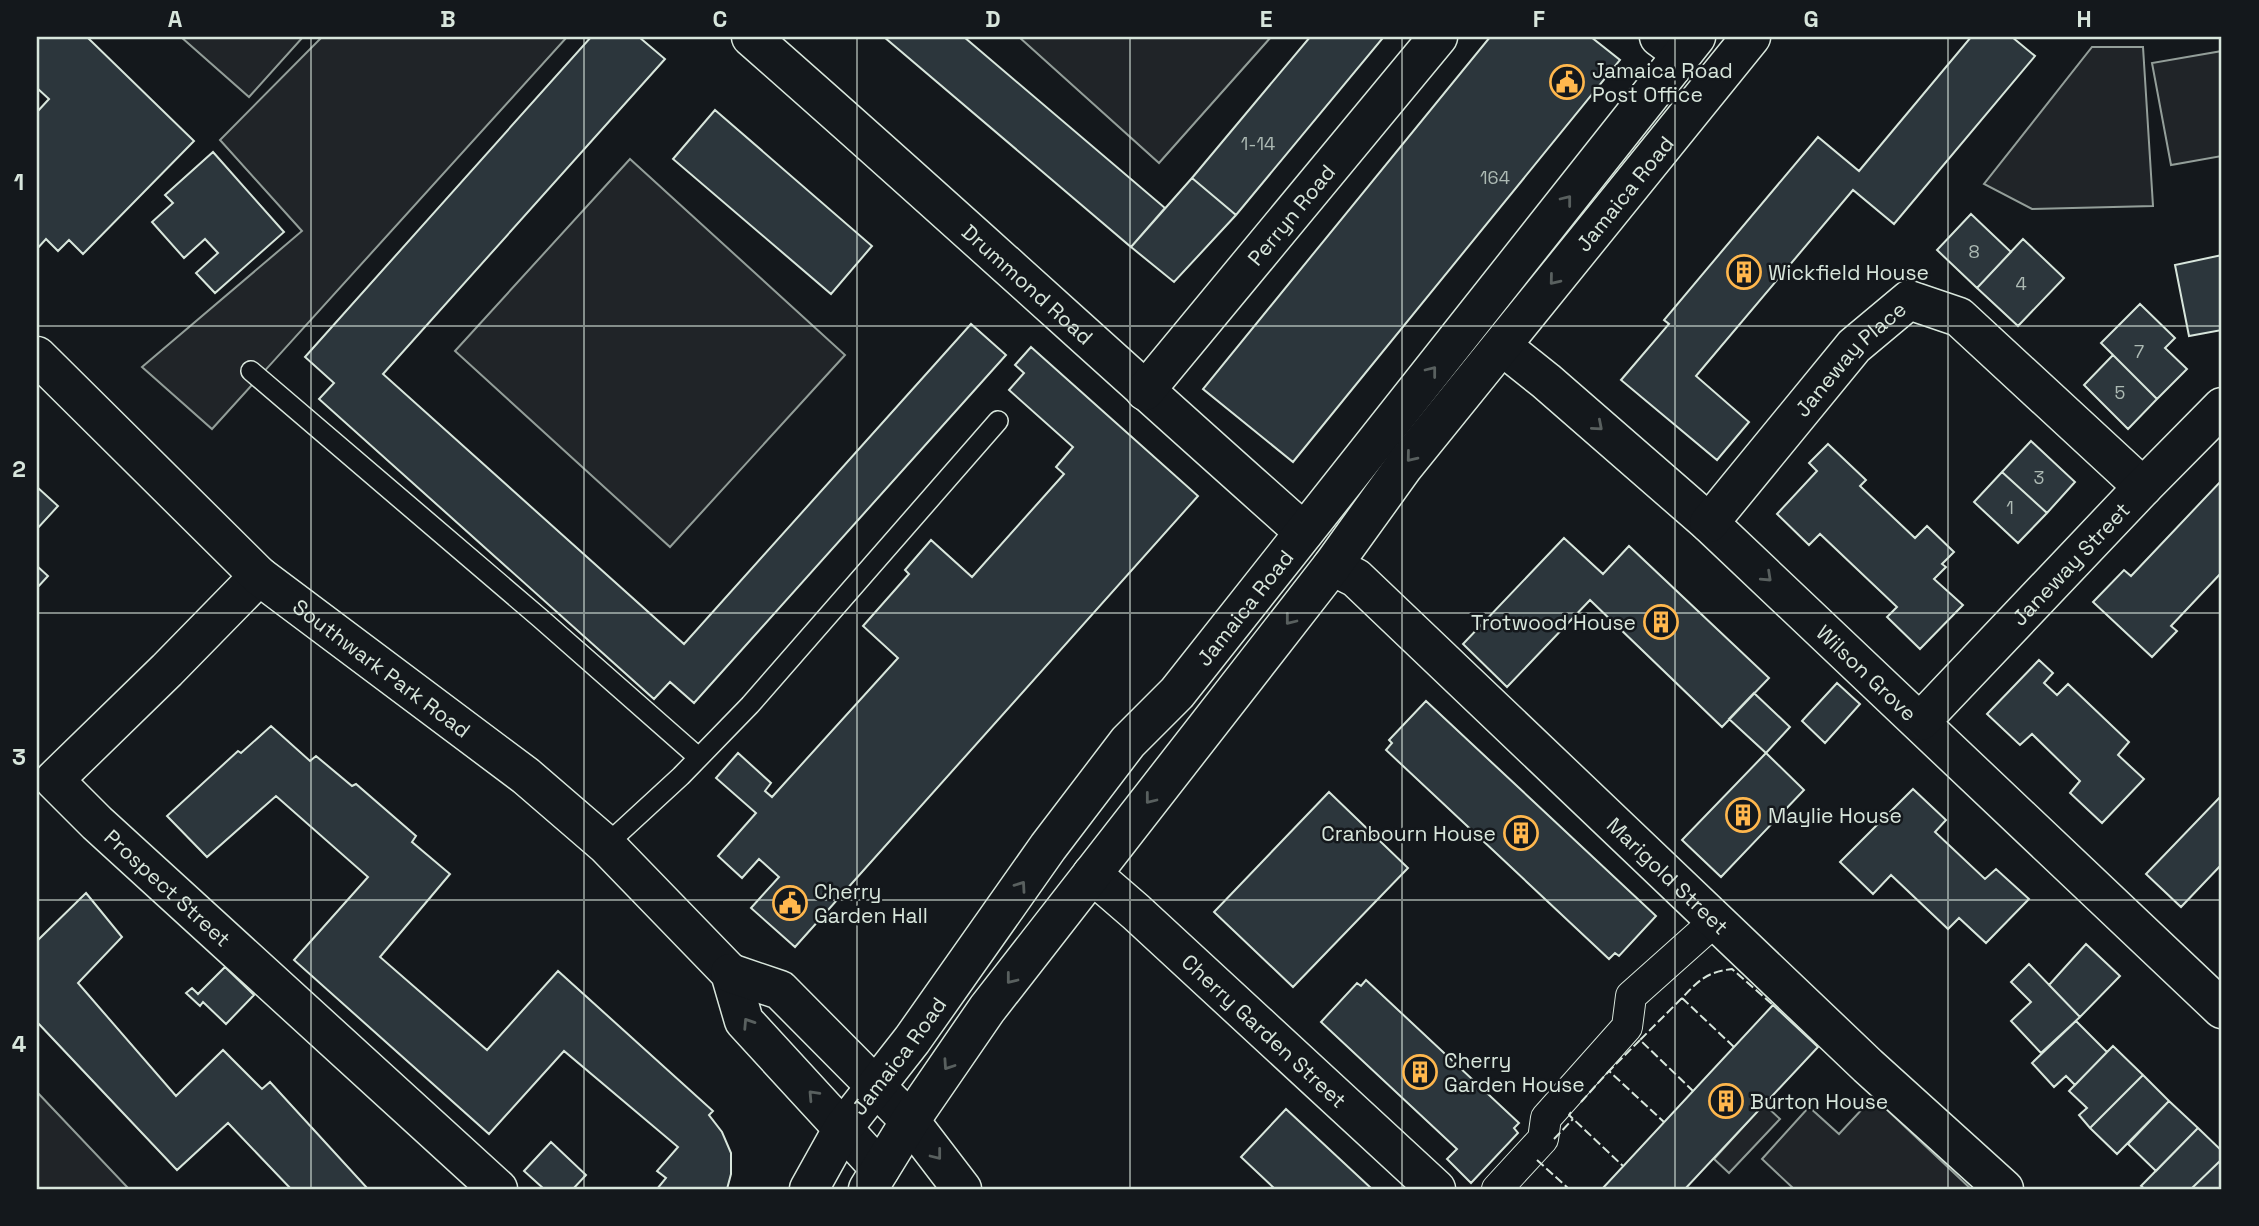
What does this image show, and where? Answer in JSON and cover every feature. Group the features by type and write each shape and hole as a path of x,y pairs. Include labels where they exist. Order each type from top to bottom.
{"street":[{"name":"Drummond Road","path":"751,37 1304,532"},
{"name":"Perryn Road","path":"1145,391 1438,37"},
{"name":"Jamaica Road","path":"882,1183 910,1121 981,1018 1332,566 1404,466 1751,37"},
{"name":"Jamaica Road","path":"808,1189 844,1128 947,992 1048,848 1128,742 1177,694 1679,43"},
{"name":"Janeway Place","path":"1709,523 1854,346 1909,300 1959,317 2143,486"},
{"name":"Wilson Grove","path":"1502,346 1709,523 2222,1009"},
{"name":"Southwark Park Road","path":"37,356 259,576 526,776 606,845 730,974 744,1021 844,1128 882,1183"},
{"name":"Janeway Street","path":"1921,721 2143,486 2222,407"},
{"name":"Marigold Street","path":"1332,566 1356,578 1868,1066 2004,1189"},
{"name":"Prospect Street","path":"259,576 54,780 97,823 498,1189"},
{"name":"Cherry Garden Street","path":"1092,874 1436,1189"},
{"path":"1497,1189 1543,1139 1546,1118 1628,1027 1631,996 1715,921"},
{"name":"Southwark Park Road","path":"730,974 780,990 910,1121 962,1189"}],"lane":[{"path":"251,370 698,757"},
{"path":"606,845 759,694 998,421"}],"shaded area":[{"path":"181,37 303,37 249,97"},
{"path":"322,37 567,37 212,429 142,367 302,231 220,140"},
{"path":"1019,37 1271,37 1159,163"},
{"path":"2092,47 2143,47 2153,206 2032,209 1984,184"},
{"path":"2222,51 2222,156 2171,165 2152,63"},
{"path":"630,159 845,355 670,547 455,351"},
{"path":"37,1092 129,1189 37,1189"},
{"path":"1764,1104 1780,1119 1729,1173 1714,1159"},
{"path":"1865,1106 1883,1106 1971,1189 1794,1189 1762,1159 1809,1107 1839,1134"}],"building":[{"path":"37,37 87,37 194,141 83,254 69,240 58,251 46,239 37,249 37,112 49,99 37,88"},
{"path":"591,37 639,37 665,59 383,374 684,644 971,324 1006,355 694,703 670,682 654,699 319,399 334,383 305,357"},
{"path":"884,37 964,37 1165,208 1131,247"},
{"path":"1310,37 1382,39 1236,215 1192,178"},
{"path":"1490,37 1591,37 1620,60 1293,462 1203,389"},
{"name":"Wickfield House","path":"1971,37 2012,37 2035,56 1894,224 1853,190 1696,376 1749,422 1717,460 1621,380 1669,324 1664,320 1818,137 1859,171"},
{"path":"715,110 872,246 831,294 673,159"},
{"path":"213,152 284,232 215,293 196,273 218,253 205,239 184,258 152,222 173,203 165,195"},
{"path":"1192,178 1236,215 1174,282 1131,247"},
{"path":"1971,214 2011,252 1977,288 1937,250"},
{"path":"2023,239 2064,278 2018,326 1977,288"},
{"path":"2222,255 2222,330 2189,336 2175,265"},
{"path":"2140,304 2175,338 2165,348 2187,369 2157,399 2101,343"},
{"path":"1031,347 1198,496 795,947 751,908 779,877 759,859 742,878 718,856 756,813 716,778 738,753 771,783 765,791 772,797 898,658 863,626 909,574 905,570 931,540 972,577 1064,474 1056,467 1073,447 1009,390 1024,373 1015,365"},
{"path":"2113,355 2157,399 2128,429 2084,385"},
{"path":"2031,441 2075,482 2047,513 2002,472"},
{"path":"1828,444 1866,480 1860,486 1915,538 1927,526 1954,552 1942,564 1946,567 1934,579 1963,605 1920,649 1887,617 1897,607 1820,534 1809,545 1777,514 1817,471 1809,463"},
{"path":"2002,472 2047,513 2018,543 1974,502"},
{"path":"2222,480 2222,572 2171,626 2177,631 2152,657 2093,602 2124,570 2131,576"},
{"path":"37,487 58,506 37,529"},
{"name":"Trotwood House","path":"1564,538 1603,574 1629,546 1769,678 1722,727 1590,600 1507,687 1463,644"},
{"path":"37,566 48,576 37,588"},
{"path":"2039,660 2053,673 2044,683 2057,695 2068,684 2129,742 2118,755 2144,779 2102,823 2070,793 2080,781 2032,734 2020,745 1987,714"},
{"path":"1837,683 1860,704 1825,743 1802,721"},
{"path":"1754,693 1790,727 1766,753 1729,719"},
{"name":"Cranbourn House","path":"1426,701 1656,916 1619,956 1615,953 1609,959 1386,750 1392,743 1389,740"},
{"path":"271,726 310,761 316,756 352,786 356,784 416,836 412,842 450,874 380,957 487,1050 558,971 713,1111 709,1115 722,1132 731,1153 731,1174 727,1189 657,1189 666,1178 657,1171 678,1147 564,1051 489,1134 294,960 368,877 276,796 207,857 167,816 238,751 241,753"},
{"name":"Maylie House","path":"1766,753 1804,790 1721,877 1682,840"},
{"path":"1913,789 1946,820 1935,832 1985,879 1996,869 2029,899 1986,943 1959,918 1948,929 1891,875 1873,894 1840,862"},
{"path":"1329,792 1408,868 1293,987 1214,912"},
{"path":"2222,795 2222,864 2181,907 2146,874"},
{"path":"86,893 122,937 78,983 176,1096 223,1050 262,1089 270,1082 368,1189 291,1189 228,1123 177,1170 37,1022 37,941"},
{"path":"2086,944 2120,976 2080,1017 2049,985"},
{"path":"2029,964 2080,1017 2041,1053 2011,1021 2031,1002 2011,982"},
{"path":"225,967 254,995 226,1024 203,1002 200,1006 186,993 192,988 198,994"},
{"name":"Cherry Garden House","path":"1366,980 1519,1123 1514,1128 1518,1133 1471,1183 1447,1159 1457,1149 1321,1022 1357,983 1361,986"},
{"name":"Burton House","path":"1773,1005 1818,1047 1685,1189 1602,1189"},
{"path":"2076,1021 2107,1052 2075,1085 2066,1076 2054,1087 2032,1063"},
{"path":"2113,1046 2143,1075 2090,1128 2079,1115 2087,1108 2069,1091"},
{"path":"2143,1075 2169,1101 2117,1154 2090,1128"},
{"path":"2169,1101 2198,1128 2156,1171 2128,1144"},
{"path":"1286,1109 1372,1189 1275,1189 1241,1157"},
{"path":"2198,1128 2222,1151 2220,1161 2191,1189 2145,1189 2141,1186"},
{"path":"551,1142 586,1175 573,1189 544,1189 524,1171"},
{"path":"2220,1161 2222,1189 2191,1189"}],"fence":[{"path":"1734,1047 1682,998 1693,986 1716,972 1732,969 1773,1005"},
{"path":"1682,998 1640,1040 1693,1091"},
{"path":"1640,1040 1609,1071 1664,1122"},
{"path":"1581,1102 1609,1071"},
{"path":"1571,1112 1569,1115 1623,1166"},
{"path":"1554,1139 1573,1119"},
{"path":"1537,1160 1569,1189"}],"place":[{"name":"Jamaica Road Post Office","path":"1567,82"},
{"name":"Wickfield House","path":"1744,272"},
{"name":"Trotwood House","path":"1661,622"},
{"name":"Maylie House","path":"1743,815"},
{"name":"Cranbourn House","path":"1521,833"},
{"name":"Cherry Garden Hall","path":"790,903"},
{"name":"Cherry Garden House","path":"1420,1072"},
{"name":"Burton House","path":"1726,1101"}]}
